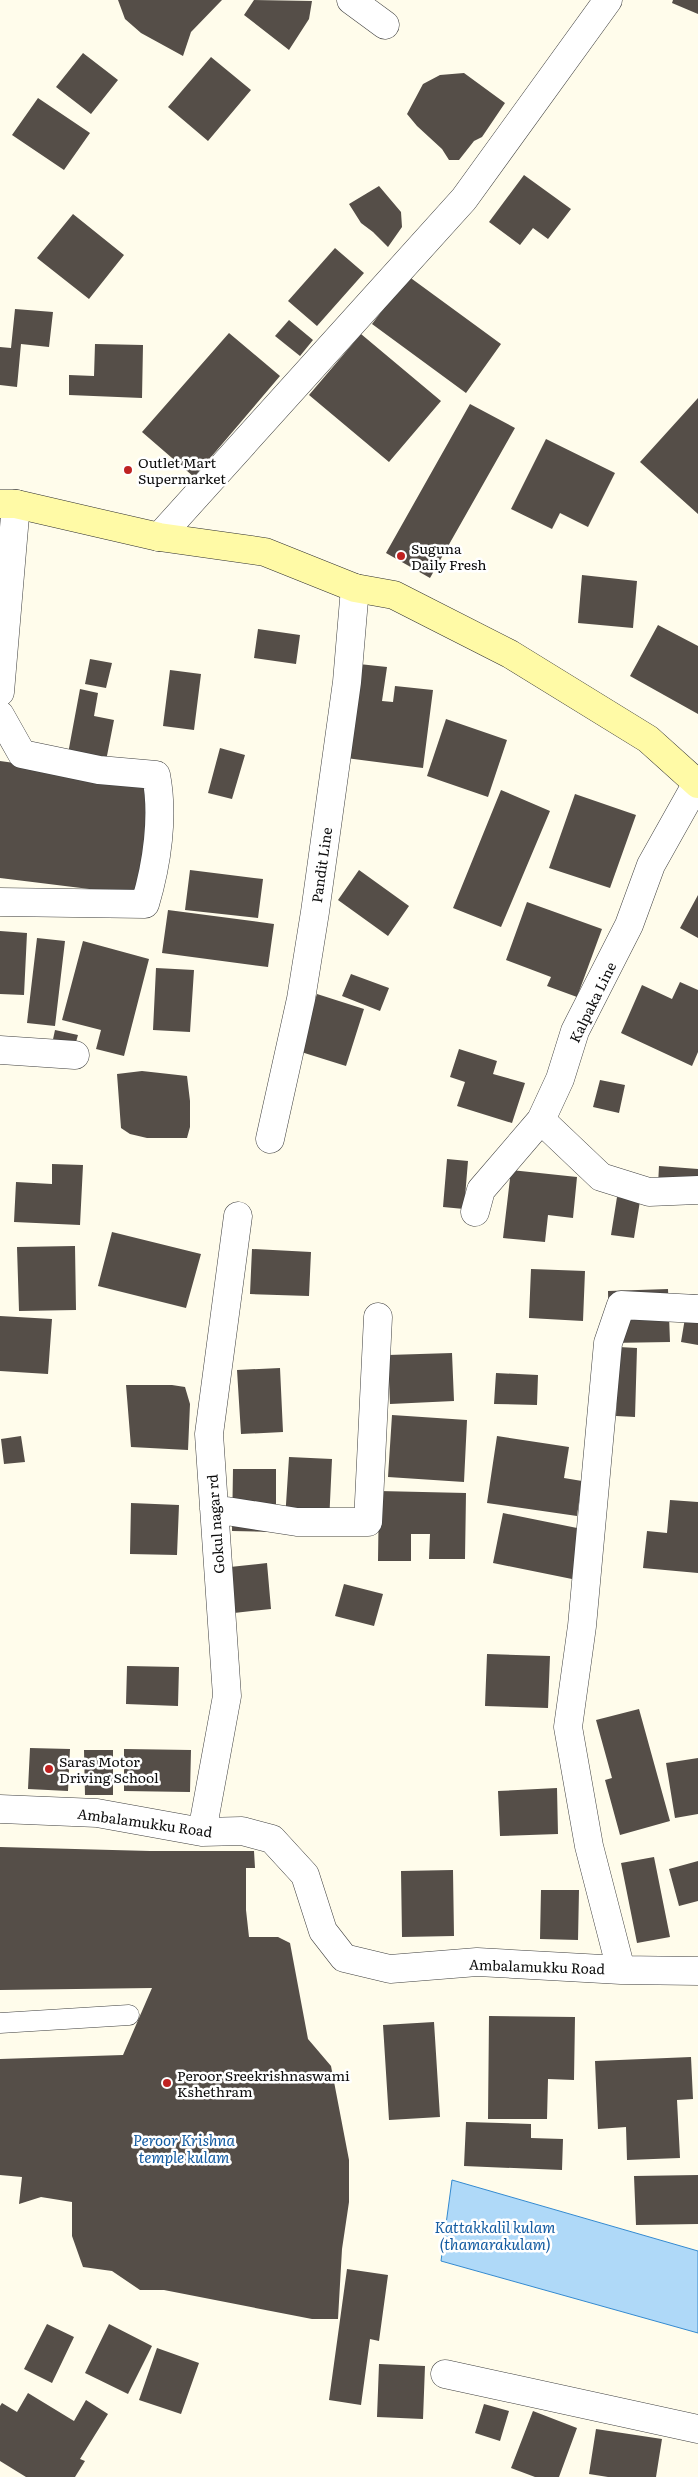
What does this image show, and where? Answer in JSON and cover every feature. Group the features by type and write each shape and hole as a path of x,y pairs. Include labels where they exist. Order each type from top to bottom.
{"street":[{"path":"351,0 385,25"},
{"path":"158,537 464,199 608,0"},
{"path":"0,692 8,504 158,537 266,552 354,588 394,595 510,654 648,739 698,784"},
{"name":"Pandit Line","path":"270,1139 301,999 319,885 347,682 354,588"},
{"path":"0,715 22,754 99,770 156,775 160,796 153,879 145,904 0,902"},
{"name":"Kalpaka Line","path":"475,1212 481,1190 541,1120 560,1079 575,1031 629,925 651,865 698,784"},
{"path":"0,1050 75,1055"},
{"path":"541,1120 601,1177 649,1192 698,1190"},
{"name":"Gokul nagar rd","path":"202,1832 227,1696 209,1434 238,1216"},
{"path":"620,1970 589,1846 568,1727 582,1626 608,1343 621,1305 698,1309"},
{"path":"214,1509 297,1522 368,1522 378,1317"},
{"name":"Ambalamukku Road","path":"0,1808 97,1813 202,1832 242,1831 272,1839 305,1875 323,1930 344,1958 390,1969 477,1962 620,1970 698,1971"},
{"path":"445,2374 698,2429"}],"lane":[{"path":"0,2023 129,2015"}],"water":[{"name":"Kattakkalil kulam (thamarakulam)","path":"452,2180 698,2251 698,2333 441,2261"}],"building":[{"path":"118,0 222,0 191,32 183,56 141,33 125,19"},
{"path":"254,0 312,1 309,19 289,50 244,15"},
{"path":"673,0 698,0 698,14 672,3"},
{"path":"83,53 118,80 91,114 56,87"},
{"path":"211,57 251,90 208,141 168,107"},
{"path":"464,73 505,103 482,137 474,141 459,160 449,160 442,149 407,114 423,84 440,75"},
{"path":"38,98 90,133 64,170 12,135"},
{"path":"524,175 571,209 548,239 533,228 520,245 489,222"},
{"path":"379,186 401,212 402,227 388,247 361,223 349,204"},
{"path":"73,214 124,255 89,299 37,258"},
{"path":"335,248 364,273 317,326 288,301"},
{"path":"408,276 501,344 466,393 372,324"},
{"path":"15,309 53,312 49,347 21,344 17,387 0,385 0,347 11,348"},
{"path":"289,320 313,340 300,356 275,336"},
{"path":"229,333 280,376 194,477 142,432"},
{"path":"361,334 441,401 389,462 309,395"},
{"path":"95,344 143,345 142,398 69,395 69,375 94,376"},
{"path":"698,398 698,514 640,462"},
{"path":"470,404 515,428 430,578 386,553"},
{"path":"546,439 615,473 588,527 560,513 552,529 511,509"},
{"path":"582,575 637,581 633,628 578,623"},
{"path":"658,625 698,646 698,714 630,676"},
{"path":"258,629 300,635 296,664 254,658"},
{"path":"90,659 112,663 106,688 85,684"},
{"path":"359,664 387,667 382,701 393,702 395,686 433,690 423,768 346,758"},
{"path":"170,670 201,674 194,730 163,726"},
{"path":"80,689 98,693 94,716 114,720 105,766 67,759"},
{"path":"446,719 507,740 488,797 427,776"},
{"path":"220,748 245,755 232,799 208,793"},
{"path":"0,761 152,782 138,895 0,878"},
{"path":"501,790 550,811 501,927 453,908"},
{"path":"575,794 636,815 610,888 549,868"},
{"path":"190,870 263,879 258,918 185,910"},
{"path":"359,870 409,906 388,936 338,900"},
{"path":"698,895 698,938 680,928"},
{"path":"527,902 602,929 577,997 547,986 551,977 506,960"},
{"path":"168,910 274,924 268,967 162,953"},
{"path":"0,931 27,933 24,995 0,994"},
{"path":"37,938 65,941 55,1026 27,1023"},
{"path":"83,941 149,959 124,1056 96,1049 101,1030 62,1020"},
{"path":"156,968 194,970 190,1032 153,1030"},
{"path":"351,974 389,988 380,1011 342,996"},
{"path":"680,982 698,990 698,1052 692,1066 621,1033 642,985 672,999"},
{"path":"317,994 364,1009 346,1066 298,1051"},
{"path":"55,1030 78,1035 74,1049 52,1044"},
{"path":"459,1049 497,1061 493,1074 525,1083 512,1123 457,1106 465,1082 450,1077"},
{"path":"142,1071 187,1076 190,1101 190,1127 187,1138 147,1138 130,1134 121,1128 117,1074"},
{"path":"600,1080 625,1085 619,1113 593,1107"},
{"path":"447,1159 468,1161 464,1209 443,1207"},
{"path":"52,1164 83,1165 80,1225 14,1222 16,1182 52,1184"},
{"path":"659,1166 698,1169 698,1188 658,1185"},
{"path":"511,1170 577,1177 573,1218 548,1215 545,1242 503,1238"},
{"path":"617,1197 640,1201 634,1238 611,1235"},
{"path":"112,1232 201,1254 186,1308 98,1286"},
{"path":"75,1246 76,1310 19,1311 17,1247"},
{"path":"252,1249 311,1252 309,1296 250,1294"},
{"path":"531,1269 585,1271 583,1321 529,1318"},
{"path":"668,1289 670,1342 609,1343 608,1291"},
{"path":"689,1294 698,1295 698,1345 681,1342"},
{"path":"0,1316 52,1319 48,1374 0,1371"},
{"path":"619,1347 637,1348 635,1417 616,1416"},
{"path":"452,1353 454,1401 390,1404 388,1355"},
{"path":"280,1368 283,1432 241,1434 237,1370"},
{"path":"496,1373 538,1375 537,1405 494,1404"},
{"path":"126,1385 172,1385 185,1387 190,1404 188,1450 131,1447"},
{"path":"392,1415 467,1420 464,1482 388,1477"},
{"path":"21,1436 25,1462 4,1464 1,1439"},
{"path":"497,1436 569,1447 564,1478 582,1481 577,1516 487,1503"},
{"path":"289,1457 332,1459 329,1523 285,1520"},
{"path":"233,1469 276,1469 276,1532 232,1531"},
{"path":"379,1491 466,1493 465,1559 429,1559 430,1534 411,1534 411,1561 378,1561"},
{"path":"670,1500 698,1502 698,1573 643,1568 647,1531 667,1533"},
{"path":"131,1503 179,1505 177,1555 130,1554"},
{"path":"503,1513 582,1529 572,1579 493,1563"},
{"path":"267,1563 271,1609 234,1613 230,1567"},
{"path":"344,1584 383,1594 374,1626 335,1616"},
{"path":"487,1654 550,1656 548,1708 485,1706"},
{"path":"127,1666 179,1667 178,1706 126,1704"},
{"path":"639,1709 670,1821 620,1835 605,1780 612,1778 596,1720"},
{"name":"Saras Motor Driving School","path":"30,1748 70,1749 68,1791 28,1789"},
{"path":"124,1749 191,1750 190,1792 124,1791"},
{"path":"84,1750 113,1750 113,1795 85,1795"},
{"path":"698,1758 698,1814 675,1818 666,1763"},
{"path":"557,1788 558,1834 500,1836 498,1791"},
{"name":"Peroor Sreekrishnaswami Kshethram","path":"0,1847 150,1851 254,1851 255,1868 246,1868 246,1910 249,1937 278,1937 290,1943 308,2039 331,2066 349,2160 349,2202 342,2249 338,2319 312,2319 164,2290 140,2290 112,2271 83,2267 72,2236 72,2202 41,2197 19,2204 22,2177 0,2175 0,2059 123,2055 152,1988 0,1990"},
{"path":"654,1857 670,1937 637,1943 621,1863"},
{"path":"698,1861 698,1901 679,1906 669,1869"},
{"path":"453,1870 454,1936 402,1937 401,1871"},
{"path":"541,1890 579,1890 578,1940 540,1939"},
{"path":"489,2016 575,2017 574,2080 548,2079 547,2119 488,2119"},
{"path":"434,2022 440,2117 389,2120 383,2025"},
{"path":"691,2057 693,2099 677,2100 680,2158 627,2160 626,2127 598,2129 595,2061"},
{"path":"466,2122 531,2124 531,2138 563,2139 562,2170 464,2166"},
{"path":"698,2175 698,2224 636,2225 634,2176"},
{"path":"347,2269 388,2275 379,2341 370,2339 361,2405 329,2400"},
{"path":"47,2324 74,2337 52,2383 24,2369"},
{"path":"109,2324 152,2346 128,2394 85,2373"},
{"path":"157,2348 199,2363 181,2414 139,2400"},
{"path":"379,2364 425,2366 423,2419 377,2417"},
{"path":"28,2393 74,2421 86,2400 108,2414 80,2459 85,2461 75,2477 26,2477 0,2461 0,2406 2,2403 17,2412"},
{"path":"484,2404 509,2411 500,2441 475,2433"},
{"path":"533,2411 577,2428 559,2477 535,2477 511,2468"},
{"path":"596,2429 662,2439 656,2477 608,2477 589,2474"}],"place":[{"name":"Outlet Mart Supermarket","path":"128,470"},
{"name":"Suguna Daily Fresh","path":"401,556"},
{"name":"Saras Motor Driving School","path":"49,1769"},
{"name":"Peroor Sreekrishnaswami Kshethram","path":"167,2083"}],"water label":[{"name":"Peroor Krishna temple kulam","path":"184,2148"}]}
